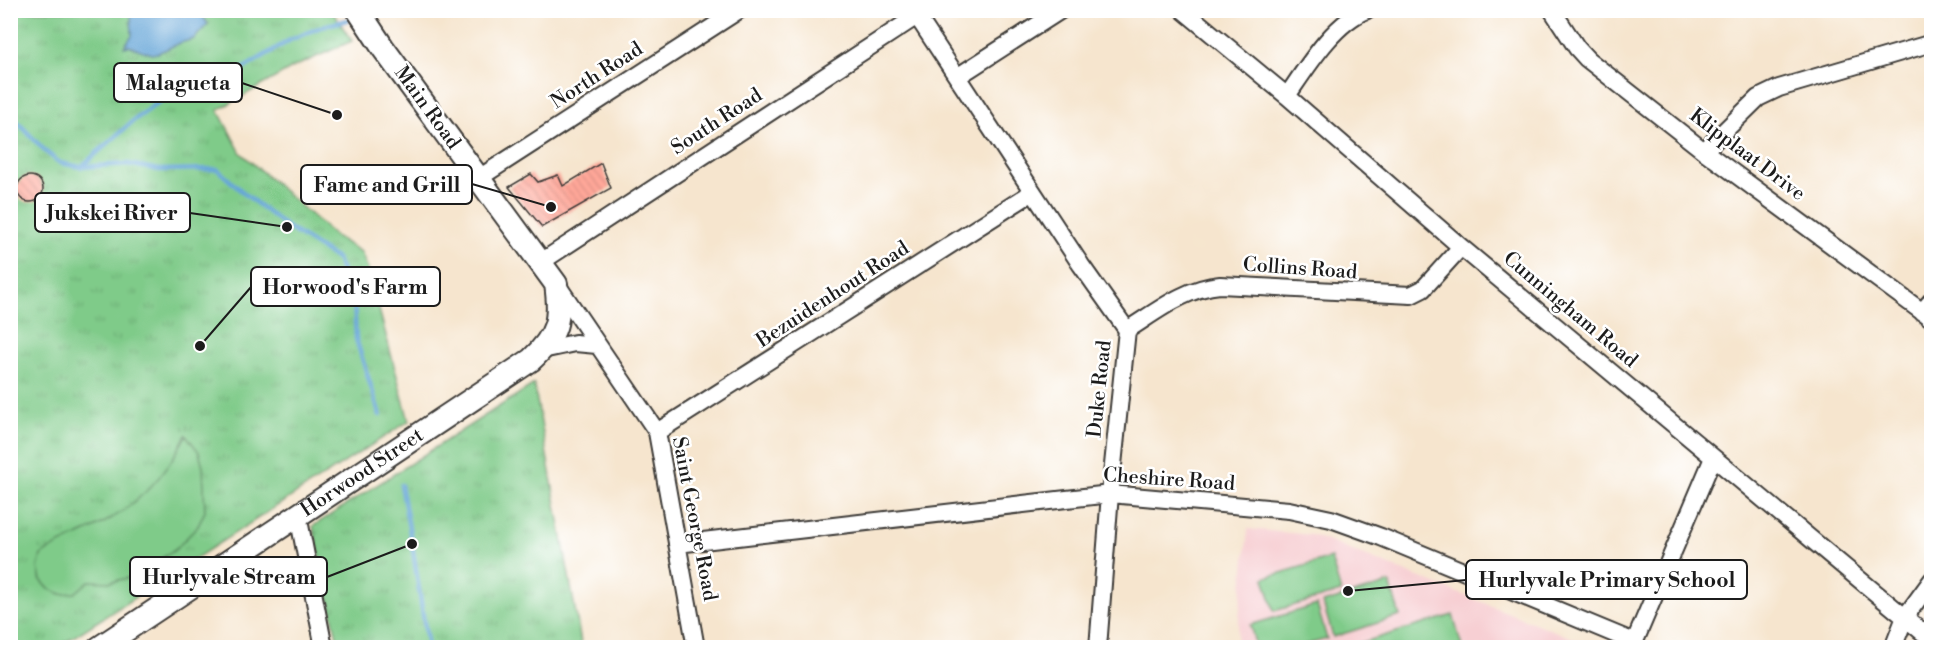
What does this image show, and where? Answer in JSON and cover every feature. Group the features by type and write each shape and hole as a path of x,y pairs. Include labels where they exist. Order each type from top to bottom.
{"main road":[{"name":"Main Road","path":"358,10 541,262"},
{"path":"541,262 556,284"},
{"name":"Horwood Street","path":"99,648 531,360 553,336 558,319 556,284"}],"street":[{"name":"North Road","path":"479,178 739,10"},
{"path":"957,77 1061,10"},
{"name":"Cunningham Road","path":"1183,10 1287,96 1461,247 1932,640"},
{"path":"1287,96 1342,26 1352,17 1367,10"},
{"name":"Klipplaat Drive","path":"1552,10 1587,59 1704,151 1928,310"},
{"name":"Duke Road","path":"915,13 1127,330 1110,494 1098,648"},
{"name":"South Road","path":"541,262 915,13"},
{"path":"1704,151 1758,98 1779,88 1932,43"},
{"name":"Bezuidenhout Road","path":"657,432 1033,192"},
{"name":"Collins Road","path":"1127,330 1185,295 1206,286 1411,295 1427,285 1461,247"},
{"name":"Saint George Road","path":"556,284 657,432 696,648"},
{"path":"542,350 575,342 597,345"},
{"path":"1633,645 1713,458"},
{"name":"Cheshire Road","path":"677,543 1110,494 1288,510 1331,519 1381,537 1633,645"},
{"path":"298,515 324,648"},
{"path":"1893,648 1905,617 1932,580"}],"shaded area":[{"path":"1248,529 1312,535 1595,647 1236,648"}],"green space":[{"path":"10,11 332,11 352,41 294,67 218,110 241,153 336,237 361,252 369,272 409,421 58,647 11,647"},
{"path":"534,384 582,647 339,647 313,526"},
{"path":"186,435 199,452 203,466 205,511 198,526 175,550 132,577 110,582 89,581 75,593 61,594 49,589 41,580 38,568 41,555 111,519 137,500 169,464"},
{"path":"1331,558 1341,592 1274,611 1264,578"},
{"path":"1390,583 1400,616 1333,637 1323,603"},
{"path":"1317,605 1327,639 1297,647 1256,647 1250,625"},
{"path":"1453,615 1462,647 1347,647"}],"water":[{"path":"136,11 148,14 181,15 185,11 199,11 208,24 194,39 152,54 129,46 124,47 132,35 131,16"}],"building":[{"path":"601,163 611,188 542,227 509,187 531,174 538,182 558,175 563,186"},
{"path":"30,176 39,180 43,189 39,198 30,202 21,198 17,189 21,180"}],"waterway":[{"path":"370,15 384,10"},
{"path":"10,114 46,152 60,163 81,167 133,121 163,99 205,92 290,40 323,26 356,18"},
{"path":"81,167 128,164 159,170 217,169 287,227 337,259 354,301 356,339 380,415"},
{"path":"401,485 428,648"}],"place":[{"name":"Malagueta","path":"337,115"},
{"name":"Fame and Grill","path":"551,207"},
{"name":"Jukskei River","path":"287,227"},
{"name":"Horwood's Farm","path":"200,346"},
{"name":"Hurlyvale Stream","path":"412,544"},
{"name":"Hurlyvale Primary School","path":"1348,591"}]}
